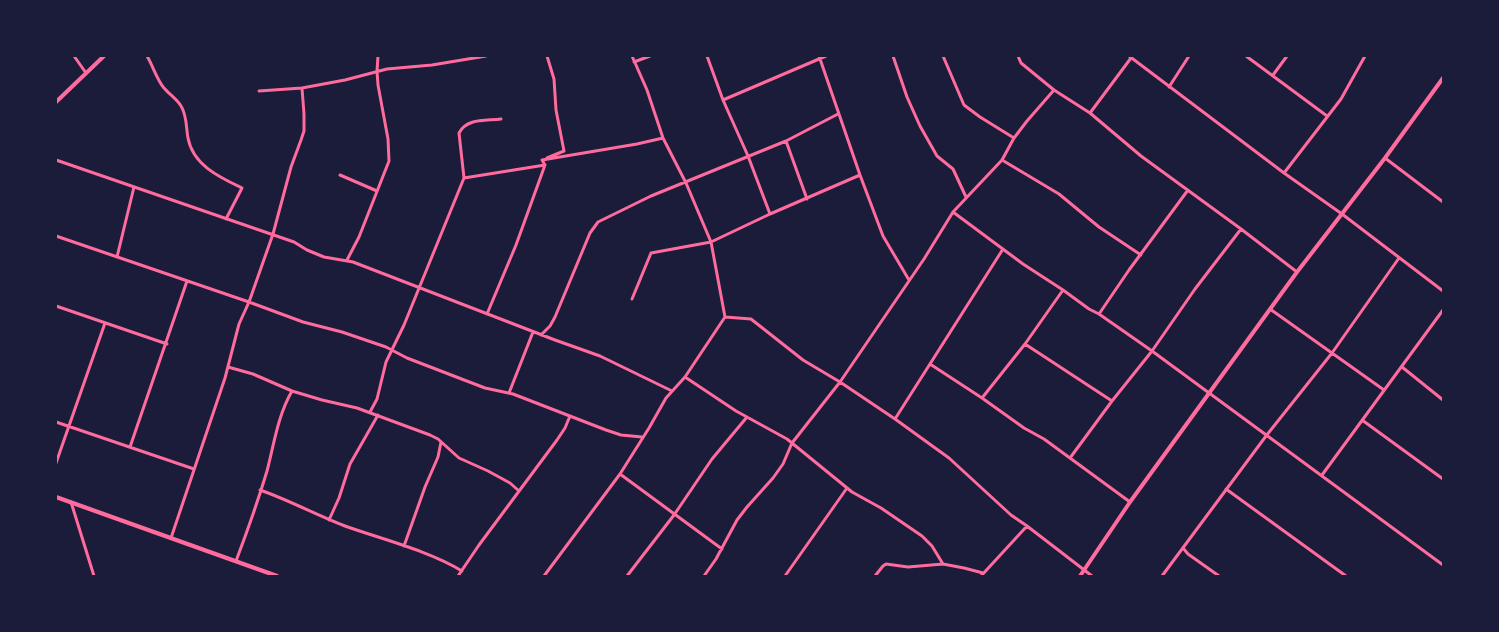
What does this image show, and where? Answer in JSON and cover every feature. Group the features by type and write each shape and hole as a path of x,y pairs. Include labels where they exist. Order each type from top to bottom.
{"main road":[{"path":"56,497 278,576"}],"street":[{"path":"74,56 86,73"},
{"path":"56,102 104,56"},
{"path":"147,56 164,89 181,106 184,112 188,140 193,154 204,166 219,177 242,188 226,219"},
{"path":"347,260 359,237 388,165 390,147 383,117 377,71 378,56"},
{"path":"259,91 302,88 345,80 377,71 432,65 486,56"},
{"path":"542,160 564,151 556,110 554,80 547,56"},
{"path":"544,576 620,474 672,391 685,376 725,317 711,242 686,183 663,138 647,90 632,56"},
{"path":"634,62 650,56"},
{"path":"707,56 723,100 748,156 770,214"},
{"path":"723,100 819,57 826,56"},
{"path":"893,56 907,98 920,126 937,156 953,169 966,197"},
{"path":"943,56 964,104 980,117 1014,138"},
{"path":"1018,56 1021,63 1054,90 1090,113 1141,156 1297,272"},
{"path":"1169,87 1189,56"},
{"path":"1246,56 1327,116"},
{"path":"1273,75 1287,56"},
{"path":"1284,173 1341,99 1366,56"},
{"path":"819,57 838,114 883,236 909,280"},
{"path":"1090,113 1130,57 1443,291"},
{"path":"1080,576 1130,502 1210,394 1270,309 1385,158 1443,78"},
{"path":"170,538 228,367 239,324 249,302 273,234 291,167 304,131 302,88"},
{"path":"704,576 722,549 737,520 783,464 792,443 840,382 924,259 953,212 1002,160 1014,138 1054,90"},
{"path":"541,335 550,326 555,317 585,243 594,226 598,222 651,196 786,141 838,114"},
{"path":"370,412 376,399 386,362 419,288 464,178 459,133 461,128 474,121 501,119"},
{"path":"542,160 637,144 663,138"},
{"path":"786,141 806,199"},
{"path":"1385,158 1443,202"},
{"path":"56,160 273,234 294,242 307,250 324,257 347,260 533,332 600,356 672,391"},
{"path":"488,314 516,245 544,165 542,160"},
{"path":"1002,160 1059,194 1099,227 1141,255"},
{"path":"464,178 544,165"},
{"path":"340,175 377,191"},
{"path":"632,298 651,253 711,242 770,214 860,175"},
{"path":"117,257 134,187"},
{"path":"1099,314 1188,190"},
{"path":"953,212 1023,264 1064,290 1152,352 1443,565"},
{"path":"1070,458 1112,401 1152,352 1195,288 1241,229"},
{"path":"56,236 303,322 342,332 392,350 407,358 485,388 508,393 621,435 642,437"},
{"path":"895,418 1002,249"},
{"path":"1162,576 1266,436 1332,353 1399,258"},
{"path":"130,447 156,371 167,344 187,281"},
{"path":"982,398 1025,344 1064,290"},
{"path":"56,306 167,344"},
{"path":"1270,309 1384,390"},
{"path":"1322,475 1443,310"},
{"path":"725,317 751,319 803,360 895,418 949,458 1011,515 1092,576"},
{"path":"56,463 104,323"},
{"path":"508,393 533,332"},
{"path":"1025,344 1112,401"},
{"path":"930,364 1024,428 1044,439 1130,502"},
{"path":"228,367 253,374 292,392 370,412 430,435 441,442 459,458 510,483 519,491"},
{"path":"1402,367 1443,400"},
{"path":"685,376 747,417 779,434 847,488 881,508 922,536 932,546 944,564"},
{"path":"236,561 267,471 274,440 287,400 292,392"},
{"path":"329,520 339,498 350,464 378,415"},
{"path":"458,576 479,545 557,440 565,428 570,416"},
{"path":"627,576 659,532 674,515 712,459 747,417"},
{"path":"1362,420 1443,479"},
{"path":"56,422 194,469"},
{"path":"404,546 425,487 438,457 441,442"},
{"path":"620,474 722,549"},
{"path":"785,576 847,488"},
{"path":"260,490 329,520 404,546 462,571"},
{"path":"1226,490 1346,576"},
{"path":"71,502 94,576"},
{"path":"875,576 886,564 908,567 944,564 964,568 982,575 1027,526"},
{"path":"1183,548 1188,554 1219,576"}]}
